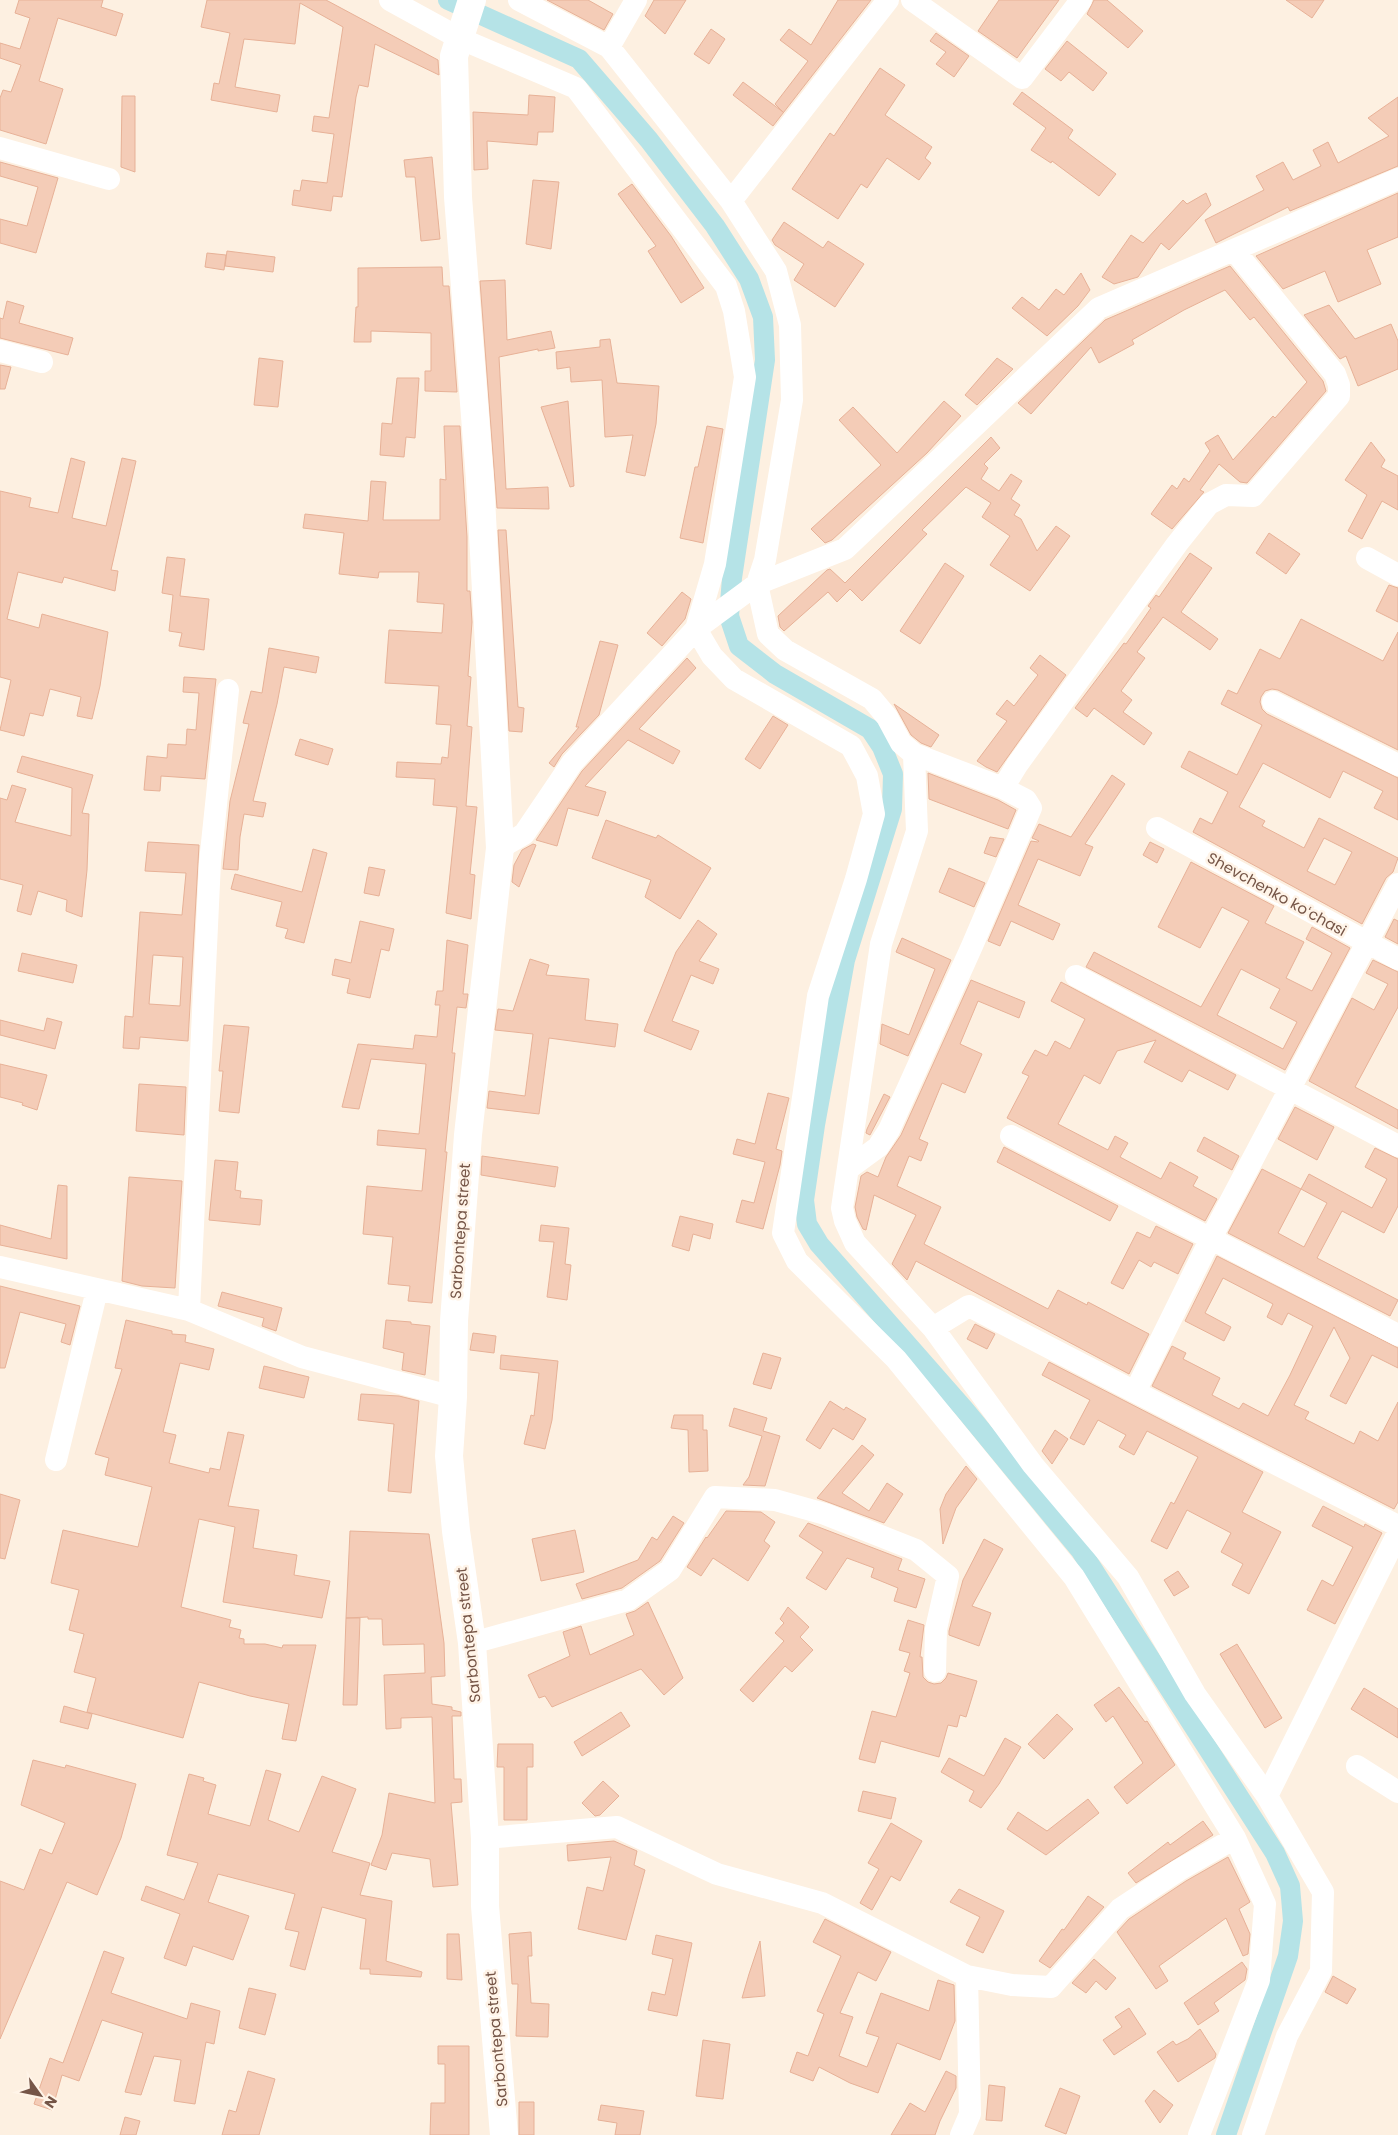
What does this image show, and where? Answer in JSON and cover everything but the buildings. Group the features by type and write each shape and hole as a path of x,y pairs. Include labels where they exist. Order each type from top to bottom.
{"street":[{"path":"390,0 576,88 726,286 734,311 745,377 715,564 703,623 712,656 734,679 851,746 867,776 874,814 856,878 818,996 783,1233 797,1261 896,1360 1074,1577 1235,1838 1265,1904 1259,1980 1199,2135"},
{"name":"Sarbontepa street","path":"472,0 454,56 458,197 480,480 500,848 468,1135 454,1321 453,1397 449,1456 456,1531 472,1643 485,1838 485,1906 504,2135"},
{"path":"519,0 609,47 731,201 776,271 790,325 792,400 765,560 757,584 768,634 785,650 872,700 887,717 901,743 914,754 1003,788 1026,800 1031,808 972,946 889,1130 878,1147 848,1169"},
{"path":"609,47 636,0"},
{"path":"731,201 888,0"},
{"path":"912,0 1022,78 1081,0"},
{"path":"0,148 109,179"},
{"path":"500,848 524,834 572,763 703,623 757,584 845,548 1099,308 1398,179"},
{"path":"1003,788 1177,544 1209,504 1226,495 1253,496 1339,396 1339,385 1335,374 1234,250"},
{"path":"0,351 42,362"},
{"path":"1367,558 1398,575"},
{"path":"189,1310 210,862 228,690"},
{"path":"1273,702 1398,766"},
{"path":"914,754 917,831 881,944 842,1208 845,1221 855,1243 932,1328 1033,1465 1128,1576 1195,1694 1267,1796 1323,1892 1321,1971 1287,2036 1253,2135"},
{"name":"Shevchenko koʻchasi","path":"1157,828 1398,959"},
{"path":"1135,1392 1210,1240 1398,884"},
{"path":"1076,976 1398,1146"},
{"path":"1011,1136 1398,1335"},
{"path":"0,1267 189,1310 302,1358 453,1397"},
{"path":"56,1460 97,1290"},
{"path":"932,1328 969,1306 1398,1526"},
{"path":"472,1643 628,1600 670,1570 716,1497 775,1500 825,1514 916,1550 948,1576 936,1629 935,1671"},
{"path":"1267,1796 1398,1533"},
{"path":"1357,1766 1398,1792"},
{"path":"485,1838 617,1827 718,1874 822,1903 967,1976 1012,1985 1051,1987 1120,1909 1179,1870 1235,1838"},
{"path":"961,2135 970,2114 967,1976"}],"waterway":[{"path":"448,0 579,59 649,140 715,226 749,279 763,317 765,360 732,578 729,616 739,646 775,674 870,729 882,747 893,774 892,809 845,960 815,1125 804,1200 807,1224 819,1244 964,1409 1081,1551 1275,1853 1290,1886 1293,1921 1288,1956 1226,2135"}]}
